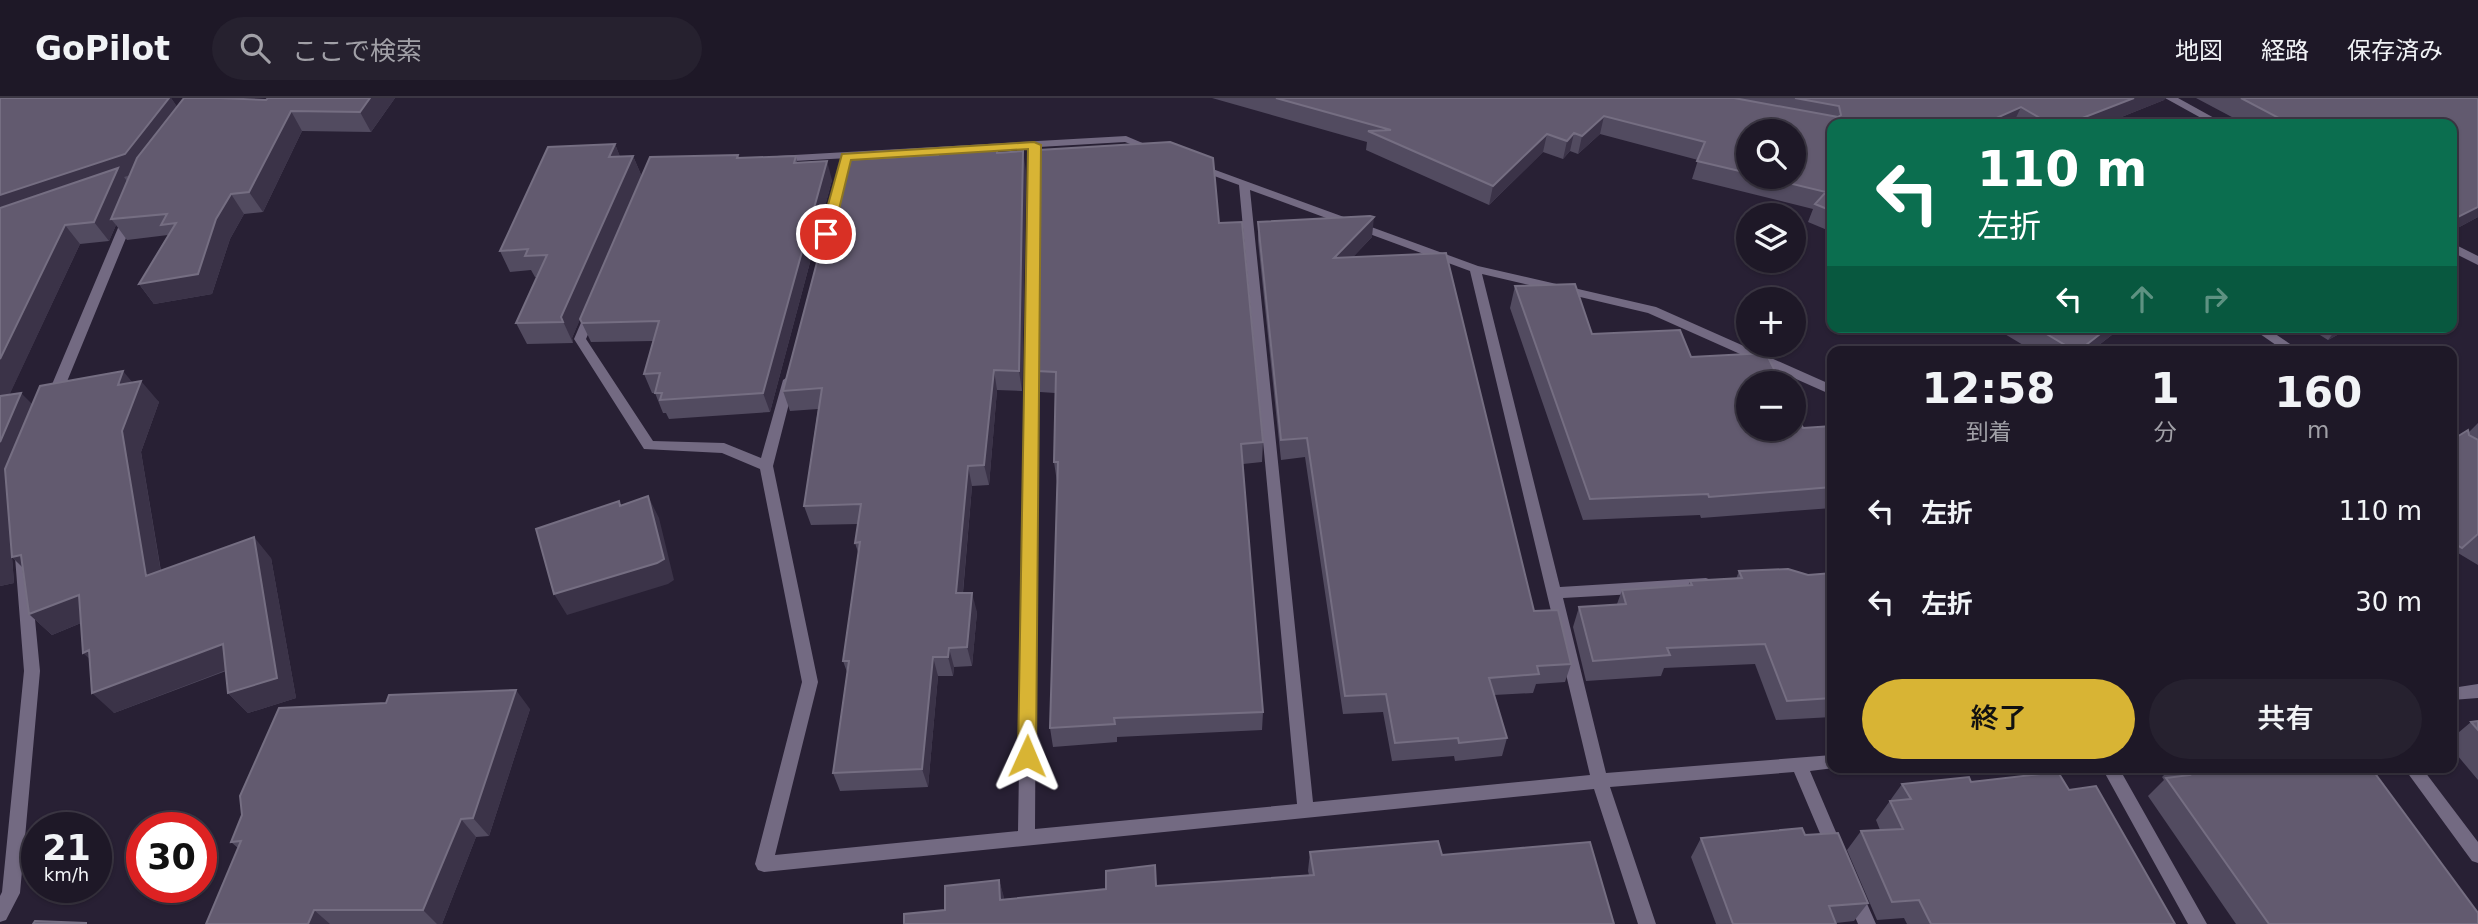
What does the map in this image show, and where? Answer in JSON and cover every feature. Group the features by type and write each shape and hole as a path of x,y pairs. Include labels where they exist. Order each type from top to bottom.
{"street":[{"path":"2170,98 2210,119"},
{"path":"764,160 844,163 1126,139 1166,154"},
{"path":"1026,839 1034,145"},
{"path":"1192,164 1475,269 1652,310 1827,388"},
{"path":"1244,183 1306,811"},
{"path":"45,417 135,200"},
{"path":"2457,250 2478,261"},
{"path":"1475,269 1600,781 1647,924"},
{"path":"596,302 580,339 649,446 724,448 766,466"},
{"path":"2266,333 2286,346"},
{"path":"791,372 766,466 810,682 764,864 1600,781 1827,763"},
{"path":"0,914 11,893 32,670 21,546"},
{"path":"1554,593 1726,583"},
{"path":"2457,693 2478,691"},
{"path":"1800,766 1867,924"},
{"path":"2113,773 2198,924"},
{"path":"2416,773 2478,855"}],"building":[{"path":"0,98 169,98 125,154 0,195"},
{"path":"184,98 370,98 360,112 291,111 249,192 231,194 216,219 198,274 139,284 176,223 161,225 167,214 111,219 137,158"},
{"path":"1276,98 1734,98 1838,117 1841,115 1839,106 1795,98 2134,98 2080,119 2041,119 2021,107 1994,119 1827,119 1827,209 1815,204 1826,192 1806,187 1806,119 1736,119 1736,170 1697,161 1705,142 1604,116 1582,136 1574,133 1567,141 1547,134 1493,186 1368,131 1391,130"},
{"path":"2241,98 2478,98 2478,207 2457,218 2457,119 2281,119"},
{"path":"1170,142 1213,158 1219,223 1242,222 1263,442 1241,444 1263,712 1114,718 1115,724 1050,728 1058,462 1054,462 1056,372 1037,371 1039,150"},
{"path":"615,144 609,157 633,156 561,317 563,322 516,323 547,255 525,256 528,249 500,251 548,147"},
{"path":"997,149 997,153 1023,151 1019,371 994,370 984,465 968,466 956,593 972,593 967,647 949,648 948,657 933,657 922,769 833,773 849,661 843,661 860,542 855,543 861,504 804,506 822,388 783,391 844,160"},
{"path":"738,155 737,158 796,156 794,163 827,161 763,393 660,400 662,393 655,393 660,373 644,374 659,321 582,323 580,319 650,157"},
{"path":"118,168 94,222 65,225 0,359 0,208"},
{"path":"1374,217 1334,258 1446,253 1534,611 1558,610 1571,664 1537,666 1539,674 1489,678 1507,738 1459,743 1458,738 1395,743 1386,694 1345,696 1307,438 1281,440 1258,222"},
{"path":"1575,284 1592,334 1680,330 1691,357 1736,355 1736,357 1768,357 1775,371 1736,371 1736,441 1806,441 1806,428 1827,426 1827,487 1709,497 1708,494 1590,499 1515,286"},
{"path":"2045,333 2101,333 2085,346 2067,346"},
{"path":"123,371 118,385 141,381 122,431 146,576 254,537 277,678 228,693 223,644 92,693 89,650 83,653 79,595 29,614 21,555 12,557 5,469 40,386"},
{"path":"21,393 0,442 0,396"},
{"path":"2468,430 2469,435 2478,440 2478,534 2462,548 2457,545 2457,437"},
{"path":"648,496 664,559 554,594 536,529 619,501 620,506"},
{"path":"1788,569 1808,575 1827,573 1827,698 1787,701 1765,644 1667,648 1670,655 1593,661 1579,607 1626,604 1622,590 1692,585 1690,581 1742,578 1739,571"},
{"path":"516,690 473,818 461,819 423,910 314,910 308,924 206,924 241,841 231,842 242,815 240,796 279,708 386,703 389,695"},
{"path":"2478,721 2478,730 2471,722"},
{"path":"2059,773 2069,790 2096,786 2175,924 1931,924 1919,900 1892,902 1861,831 1903,829 1890,801 1911,799 1902,784 1969,777 1971,782"},
{"path":"2189,773 2375,773 2478,913 2478,924 2269,924 2166,778 2190,775"},
{"path":"1802,828 1805,835 1838,833 1868,903 1829,906 1836,924 1733,924 1701,838"},
{"path":"1438,841 1442,855 1590,842 1614,924 904,924 904,914 945,910 945,886 999,880 1000,900 1106,889 1106,871 1155,865 1156,886 1314,875 1310,852"},
{"path":"35,921 86,923 86,924 33,924"}],"route":[{"path":"826,234 846,157 1034,145 1027,756"}]}
